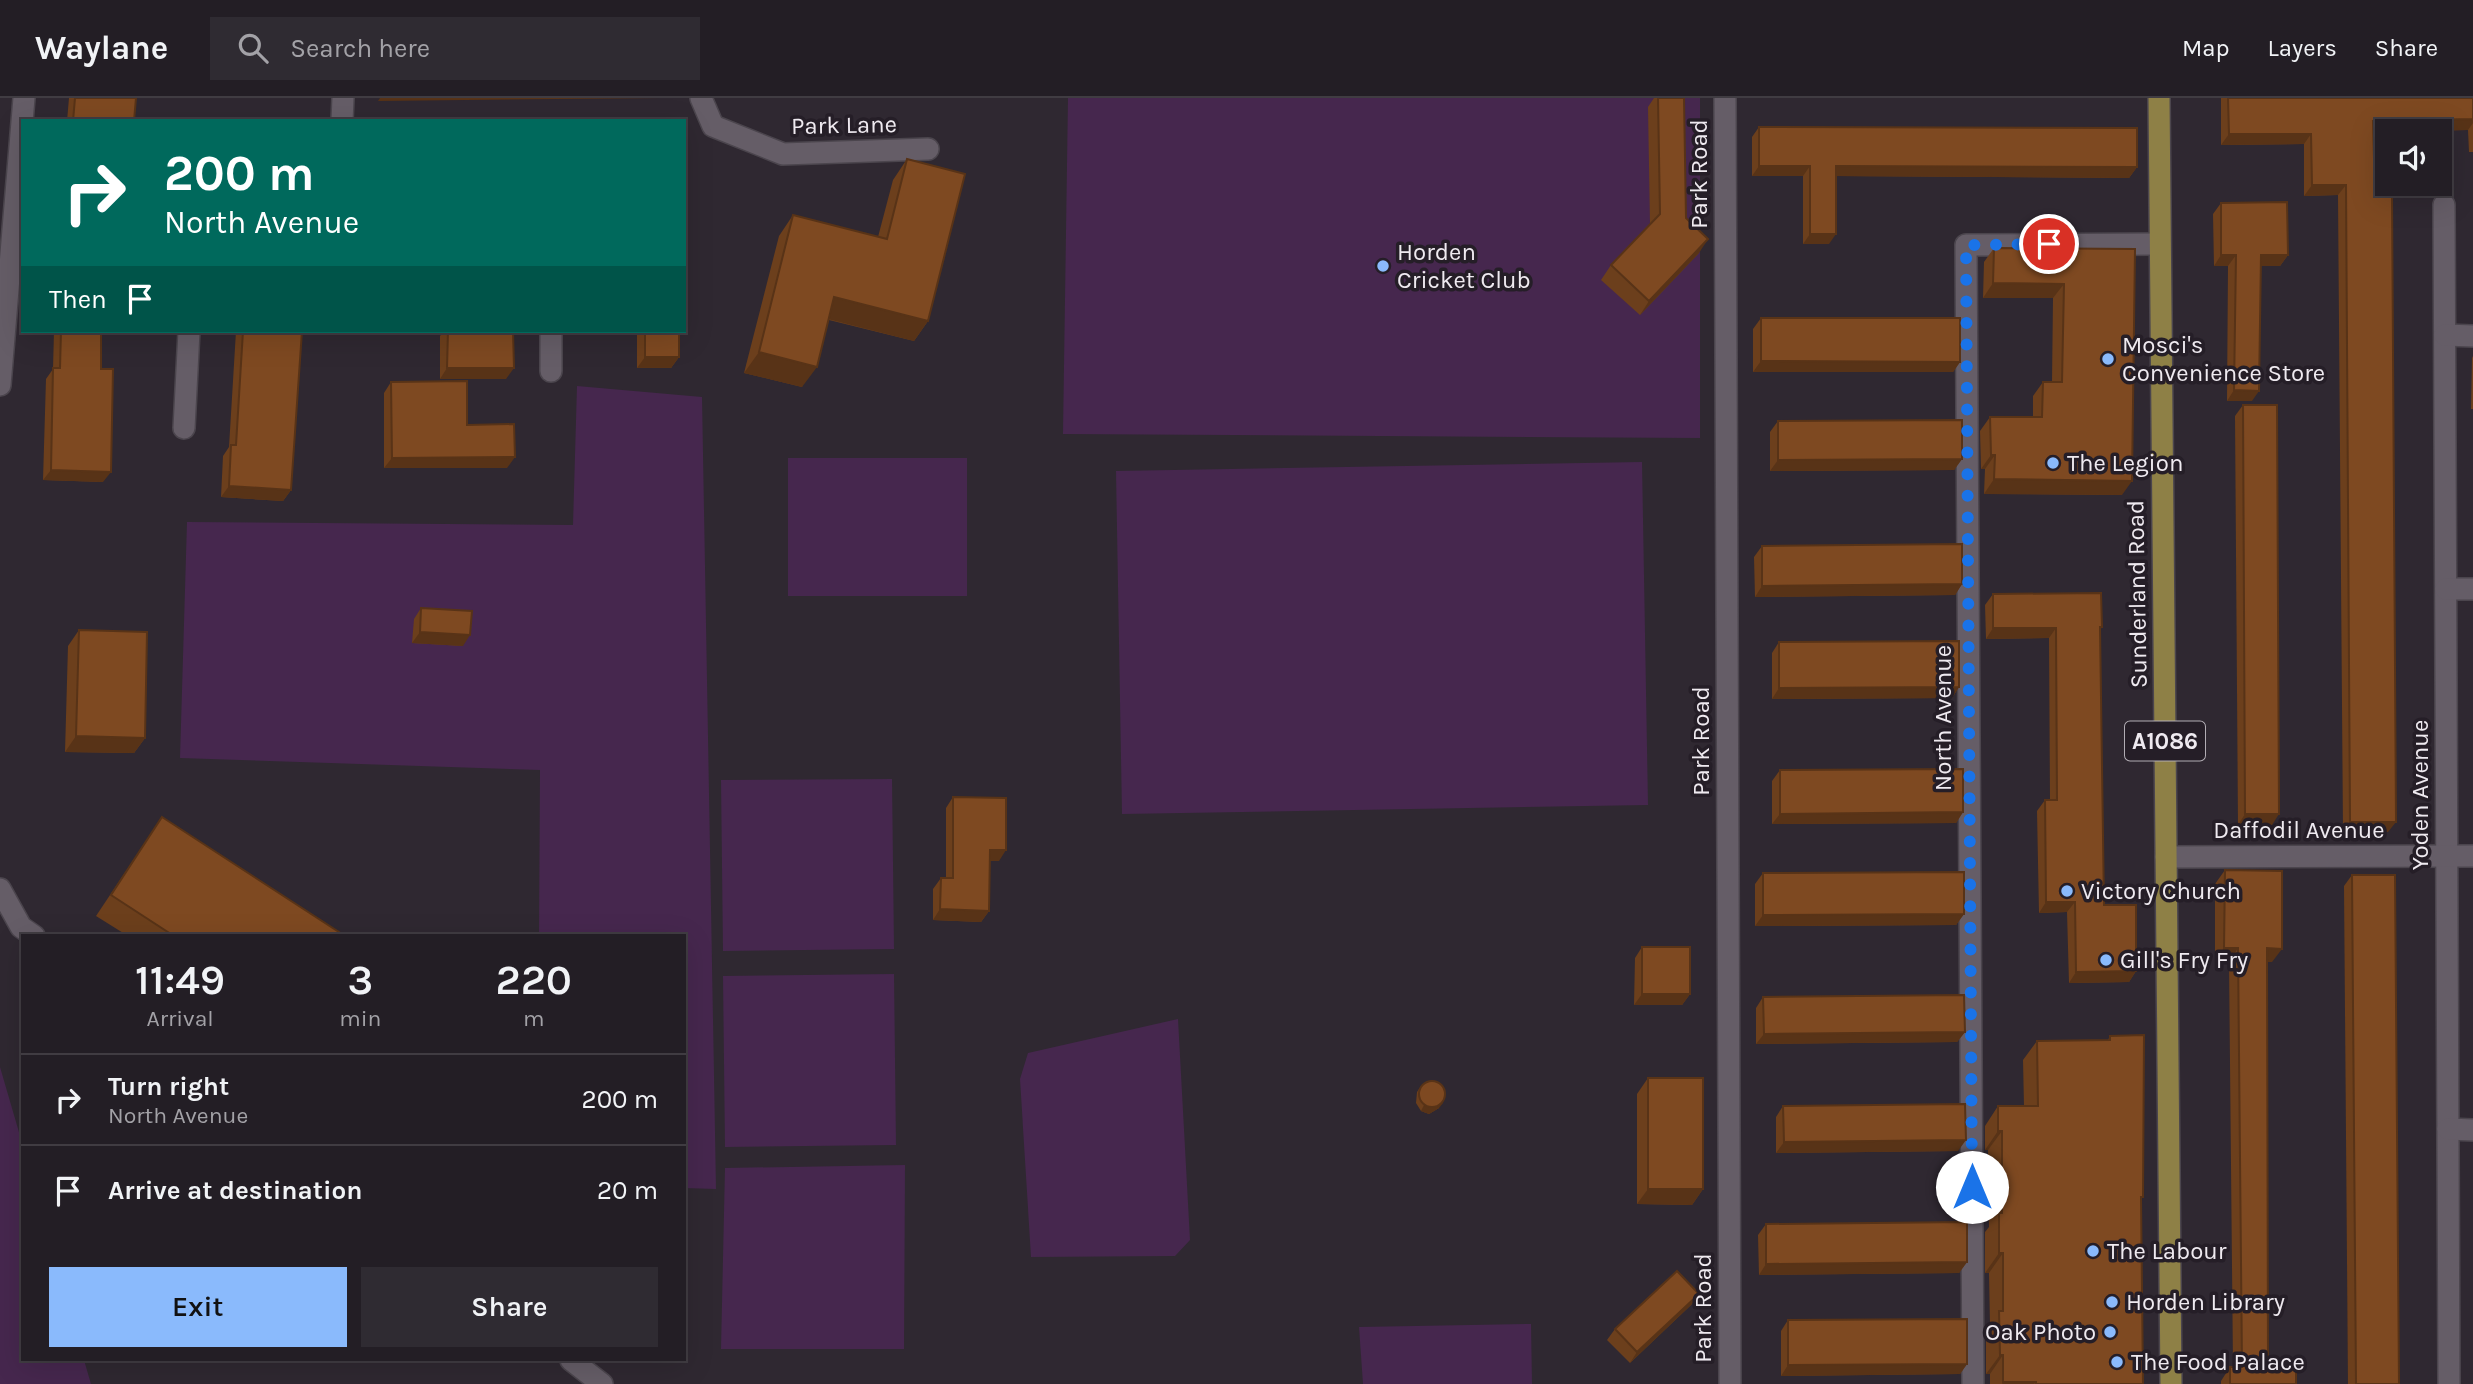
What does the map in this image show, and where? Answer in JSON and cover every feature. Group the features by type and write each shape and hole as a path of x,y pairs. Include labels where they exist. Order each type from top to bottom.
{"main road":[{"name":"Sunderland Road","path":"2159,98 2171,1384"}],"street":[{"path":"22,119 24,98"},
{"path":"342,119 343,98"},
{"name":"Park Lane","path":"701,98 713,126 783,154 928,149"},
{"name":"Park Road","path":"1725,98 1730,1384"},
{"path":"0,386 21,134"},
{"name":"Yoden Avenue","path":"2444,205 2449,1384"},
{"name":"North Avenue","path":"1973,1384 1966,245 2160,244"},
{"path":"184,428 189,333"},
{"path":"551,333 551,371"},
{"path":"2445,335 2473,335"},
{"path":"2446,589 2473,589"},
{"name":"Daffodil Avenue","path":"2166,857 2473,856"},
{"path":"0,889 21,927 31,934"},
{"path":"2448,1129 2473,1130"},
{"path":"572,1361 602,1384"}],"shaded area":[{"name":"Horden Cricket Club","path":"1068,98 1700,98 1700,438 1063,434"},
{"path":"577,386 702,397 716,1189 686,1188 686,934 539,934 540,770 180,758 187,522 573,525"},
{"path":"788,458 967,458 967,596 788,596"},
{"path":"1642,462 1648,805 1122,814 1116,471"},
{"path":"892,779 894,949 723,951 721,780"},
{"path":"894,974 896,1145 725,1147 723,976"},
{"path":"1178,1019 1190,1240 1175,1256 1031,1257 1020,1079 1028,1053"},
{"path":"0,1067 21,1139 21,1361 84,1361 91,1384 0,1384"},
{"path":"905,1165 904,1349 721,1349 725,1168"},
{"path":"1531,1324 1532,1384 1363,1384 1359,1327"}],"building":[{"path":"75,98 136,98 134,119 73,119"},
{"path":"1658,98 1684,98 1686,218 1708,239 1649,301 1611,265 1660,214"},
{"path":"2228,98 2473,98 2473,119 2373,121 2375,196 2392,196 2396,822 2350,822 2346,185 2312,185 2311,134 2229,134"},
{"path":"1759,127 2137,128 2137,167 1836,166 1836,234 1810,234 1810,166 1759,166"},
{"path":"907,159 965,174 928,321 834,297 817,367 759,352 793,215 887,239"},
{"path":"2287,202 2288,255 2261,255 2259,391 2234,390 2236,255 2221,255 2221,203"},
{"path":"1994,248 2135,249 2132,481 1994,479 1995,455 1991,455 1990,417 2042,417 2043,382 2062,382 2064,284 1993,283"},
{"path":"1761,318 1960,318 1960,362 1761,361"},
{"path":"61,333 101,333 101,369 113,369 111,472 51,470 53,368 60,368"},
{"path":"243,333 302,333 291,490 229,486 231,445 236,445"},
{"path":"448,333 513,333 514,368 447,368"},
{"path":"645,333 679,333 679,357 645,357"},
{"path":"467,381 467,425 514,424 515,457 392,458 391,382"},
{"path":"2243,405 2277,405 2279,814 2245,814"},
{"path":"1962,420 1962,459 1778,460 1778,421"},
{"path":"1962,544 1962,584 1762,586 1762,546"},
{"path":"2101,593 2104,905 2136,905 2136,971 2076,972 2075,902 2046,902 2045,800 2057,800 2056,628 1993,628 1993,594"},
{"path":"421,608 472,611 470,635 420,632"},
{"path":"79,630 147,632 145,738 76,736"},
{"path":"1959,641 1959,687 1779,688 1779,642"},
{"path":"1963,769 1963,812 1780,814 1780,770"},
{"path":"953,797 1006,798 1006,850 990,850 989,911 940,909 941,878 953,878"},
{"path":"162,817 342,934 171,934 111,895"},
{"path":"2225,870 2282,871 2282,949 2267,948 2268,1368 2296,1368 2296,1384 2230,1384 2230,1367 2242,1367 2238,948 2224,948"},
{"path":"1964,872 1964,914 1763,915 1763,873"},
{"path":"2352,875 2395,875 2399,1384 2356,1384"},
{"path":"1642,947 1690,947 1690,994 1642,994"},
{"path":"1964,995 1965,1032 1764,1034 1763,997"},
{"path":"2144,1035 2141,1197 2143,1384 2003,1382 1999,1311 2003,1311 2003,1253 1999,1253 2002,1131 1998,1131 1998,1106 2038,1106 2037,1041 2110,1040 2110,1036"},
{"path":"1648,1078 1703,1078 1703,1189 1648,1189"},
{"path":"1432,1081 1441,1085 1445,1094 1441,1103 1432,1107 1423,1103 1419,1094 1423,1085"},
{"path":"1965,1104 1966,1140 1784,1142 1783,1106"},
{"path":"1967,1222 1967,1262 1766,1264 1766,1224"},
{"path":"1677,1271 1699,1294 1637,1352 1615,1329"},
{"path":"1967,1319 1967,1364 1788,1365 1788,1320"}],"place":[{"name":"Horden Cricket Club","path":"1383,266"},
{"name":"Mosci's Convenience Store","path":"2108,359"},
{"name":"The Legion","path":"2053,463"},
{"name":"Victory Church","path":"2067,891"},
{"name":"Gill's Fry Fry","path":"2106,960"},
{"name":"The Labour","path":"2093,1251"},
{"name":"Horden Library","path":"2112,1302"},
{"name":"Oak Photo","path":"2110,1332"},
{"name":"The Food Palace","path":"2117,1362"}],"route":[{"path":"1972,1187 1966,245 2049,244"}]}
